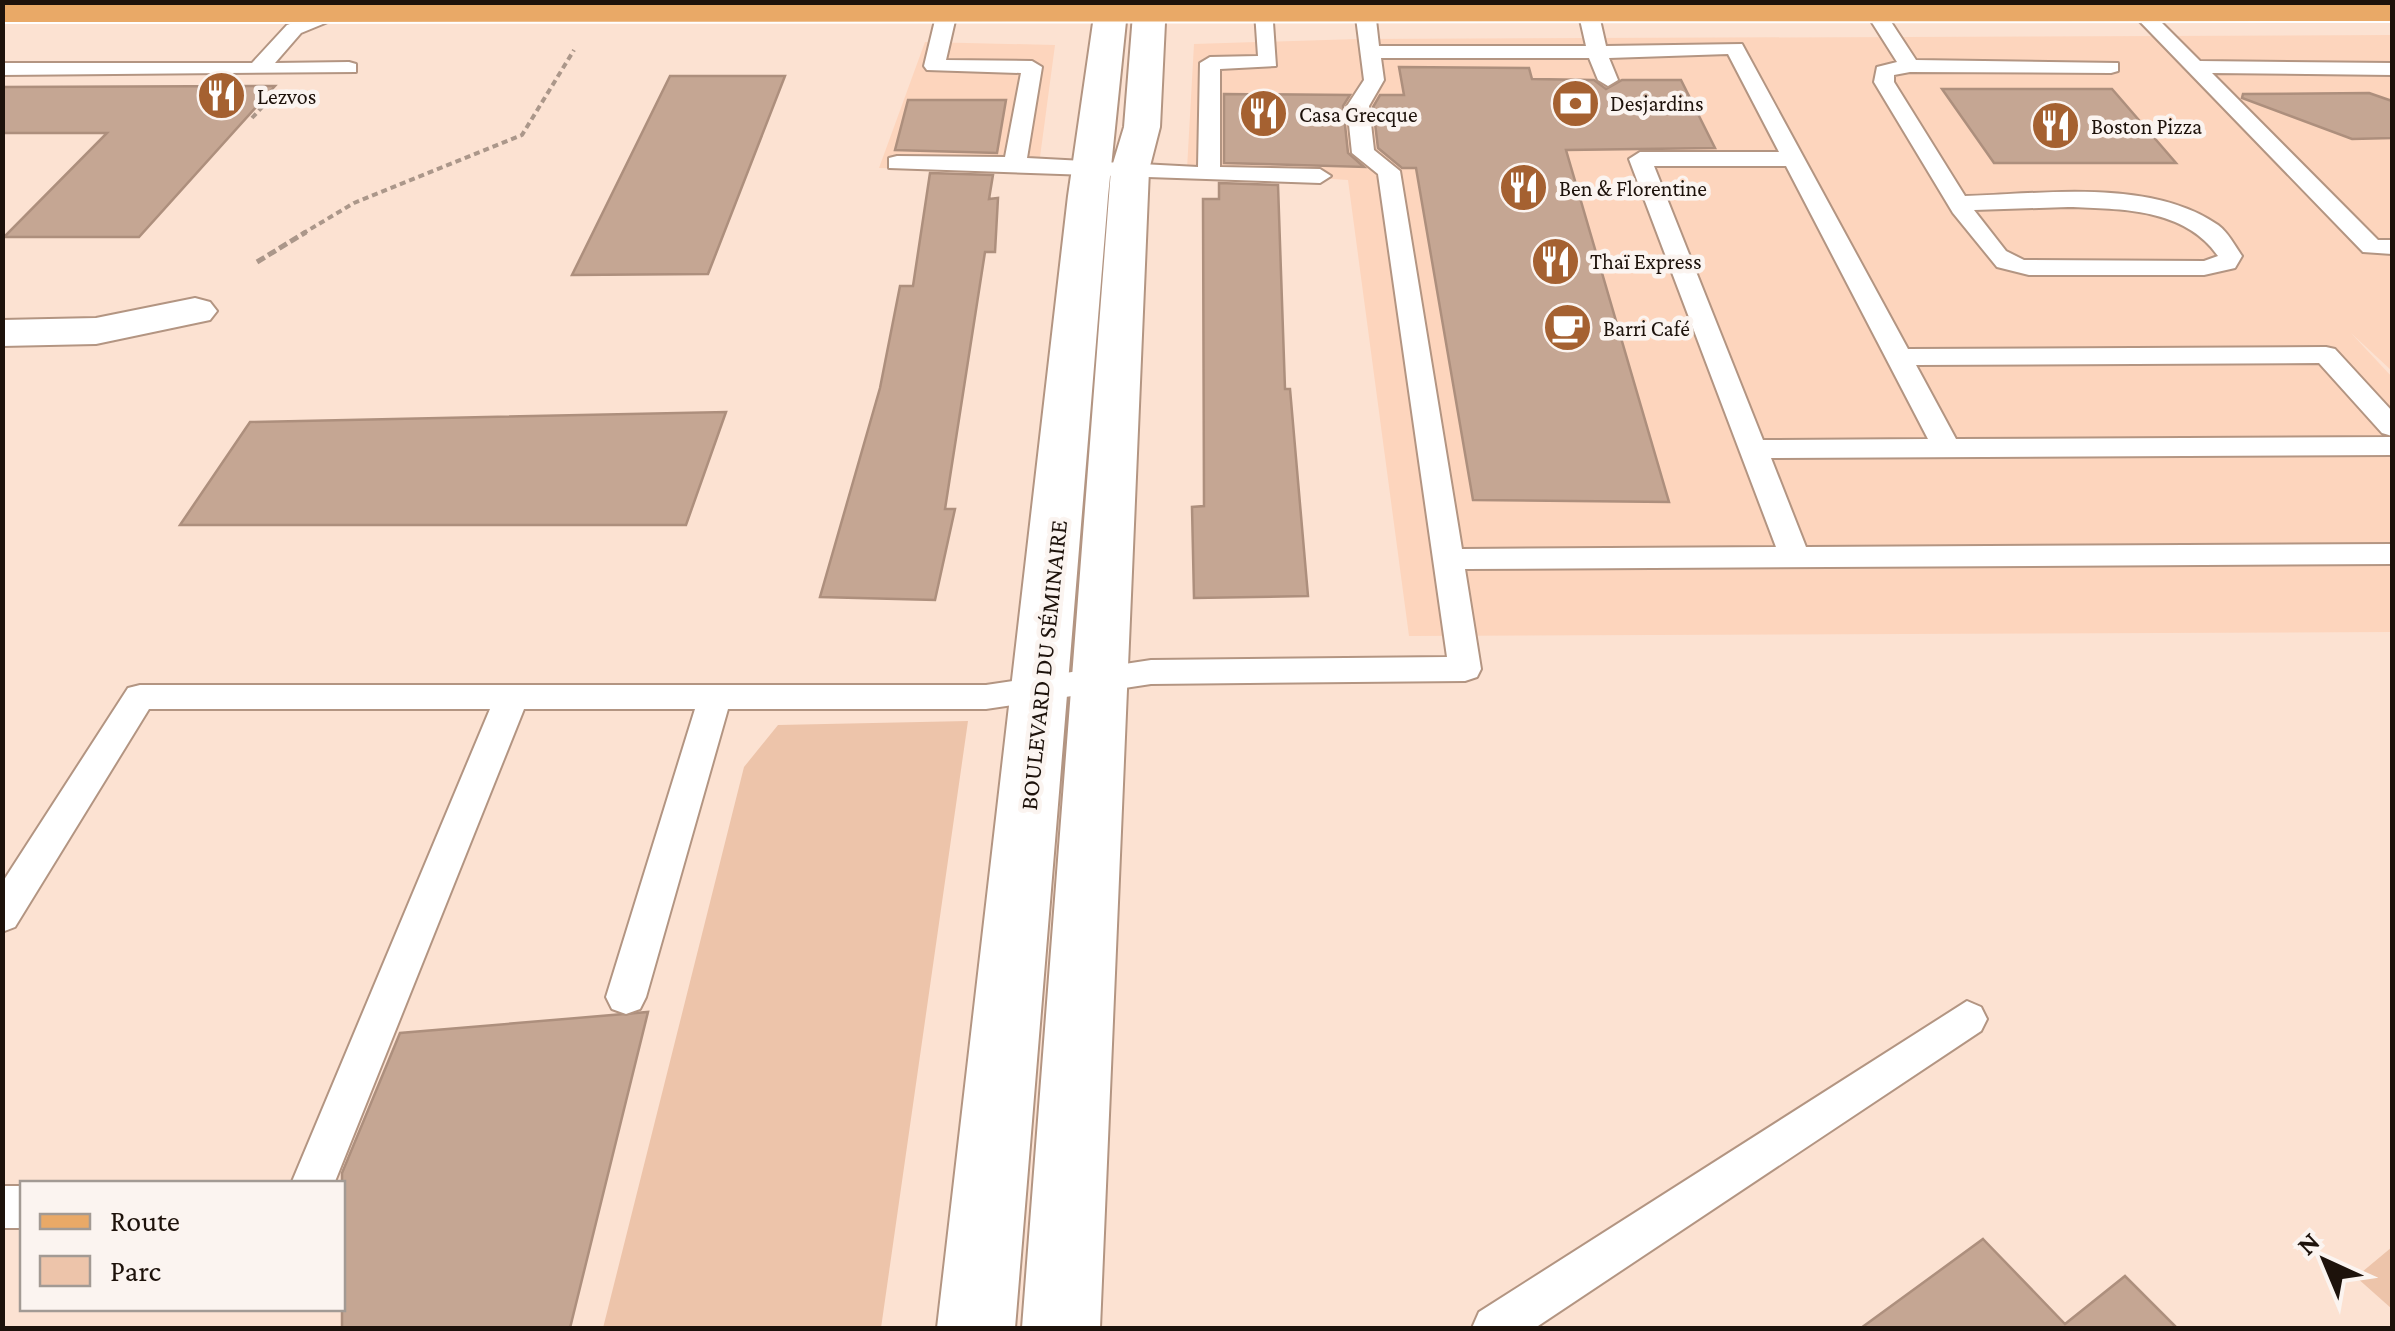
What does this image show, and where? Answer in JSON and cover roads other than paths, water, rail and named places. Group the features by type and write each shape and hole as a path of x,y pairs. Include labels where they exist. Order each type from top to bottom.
{"main road":[{"path":"2,12 58,7 284,14 346,7 755,7 947,12 1131,7 1265,12 1364,7 2392,11"}],"street":[{"name":"BOULEVARD DU SÉMINAIRE","path":"976,1328 1041,690 1131,7"},
{"name":"BOULEVARD DU SÉMINAIRE","path":"1061,1328 1098,680 1111,168"},
{"path":"2,333 96,331 195,312"}],"lane":[{"path":"2,916 140,697 986,697 1150,672 1466,669 1389,172 1363,153 1358,106 1374,80 1364,7"},
{"path":"1588,7 1589,28 1608,80"},
{"path":"1871,7 1910,66"},
{"path":"2134,7 2372,247 2392,247"},
{"path":"947,12 934,66 1032,67 1015,164"},
{"path":"1209,174 1210,63 1270,62 1265,12"},
{"path":"258,69 284,14"},
{"path":"1370,52 1735,48 1947,448"},
{"path":"1962,203 2153,204 2202,222 2230,256 2226,263 2204,268 2028,268 1994,252 1962,203 1884,82 1884,72 1910,66 2112,67"},
{"path":"2194,66 2392,69"},
{"path":"2,69 349,68"},
{"path":"1794,558 1638,154 1796,158"},
{"path":"897,163 1320,176"},
{"path":"1899,357 2326,355 2392,427"},
{"path":"1755,449 2392,446"},
{"path":"1448,559 2392,554"},
{"path":"313,1181 512,697"},
{"path":"626,997 715,697"},
{"path":"1495,1328 1967,1019"}],"place":[{"name":"Lezvos","path":"222,96"},
{"name":"Desjardins","path":"1575,103"},
{"name":"Casa Grecque","path":"1264,114"},
{"name":"Boston Pizza","path":"2056,126"},
{"name":"Ben & Florentine","path":"1524,188"},
{"name":"Thaï Express","path":"1555,261"},
{"name":"Barri Café","path":"1568,328"}]}
